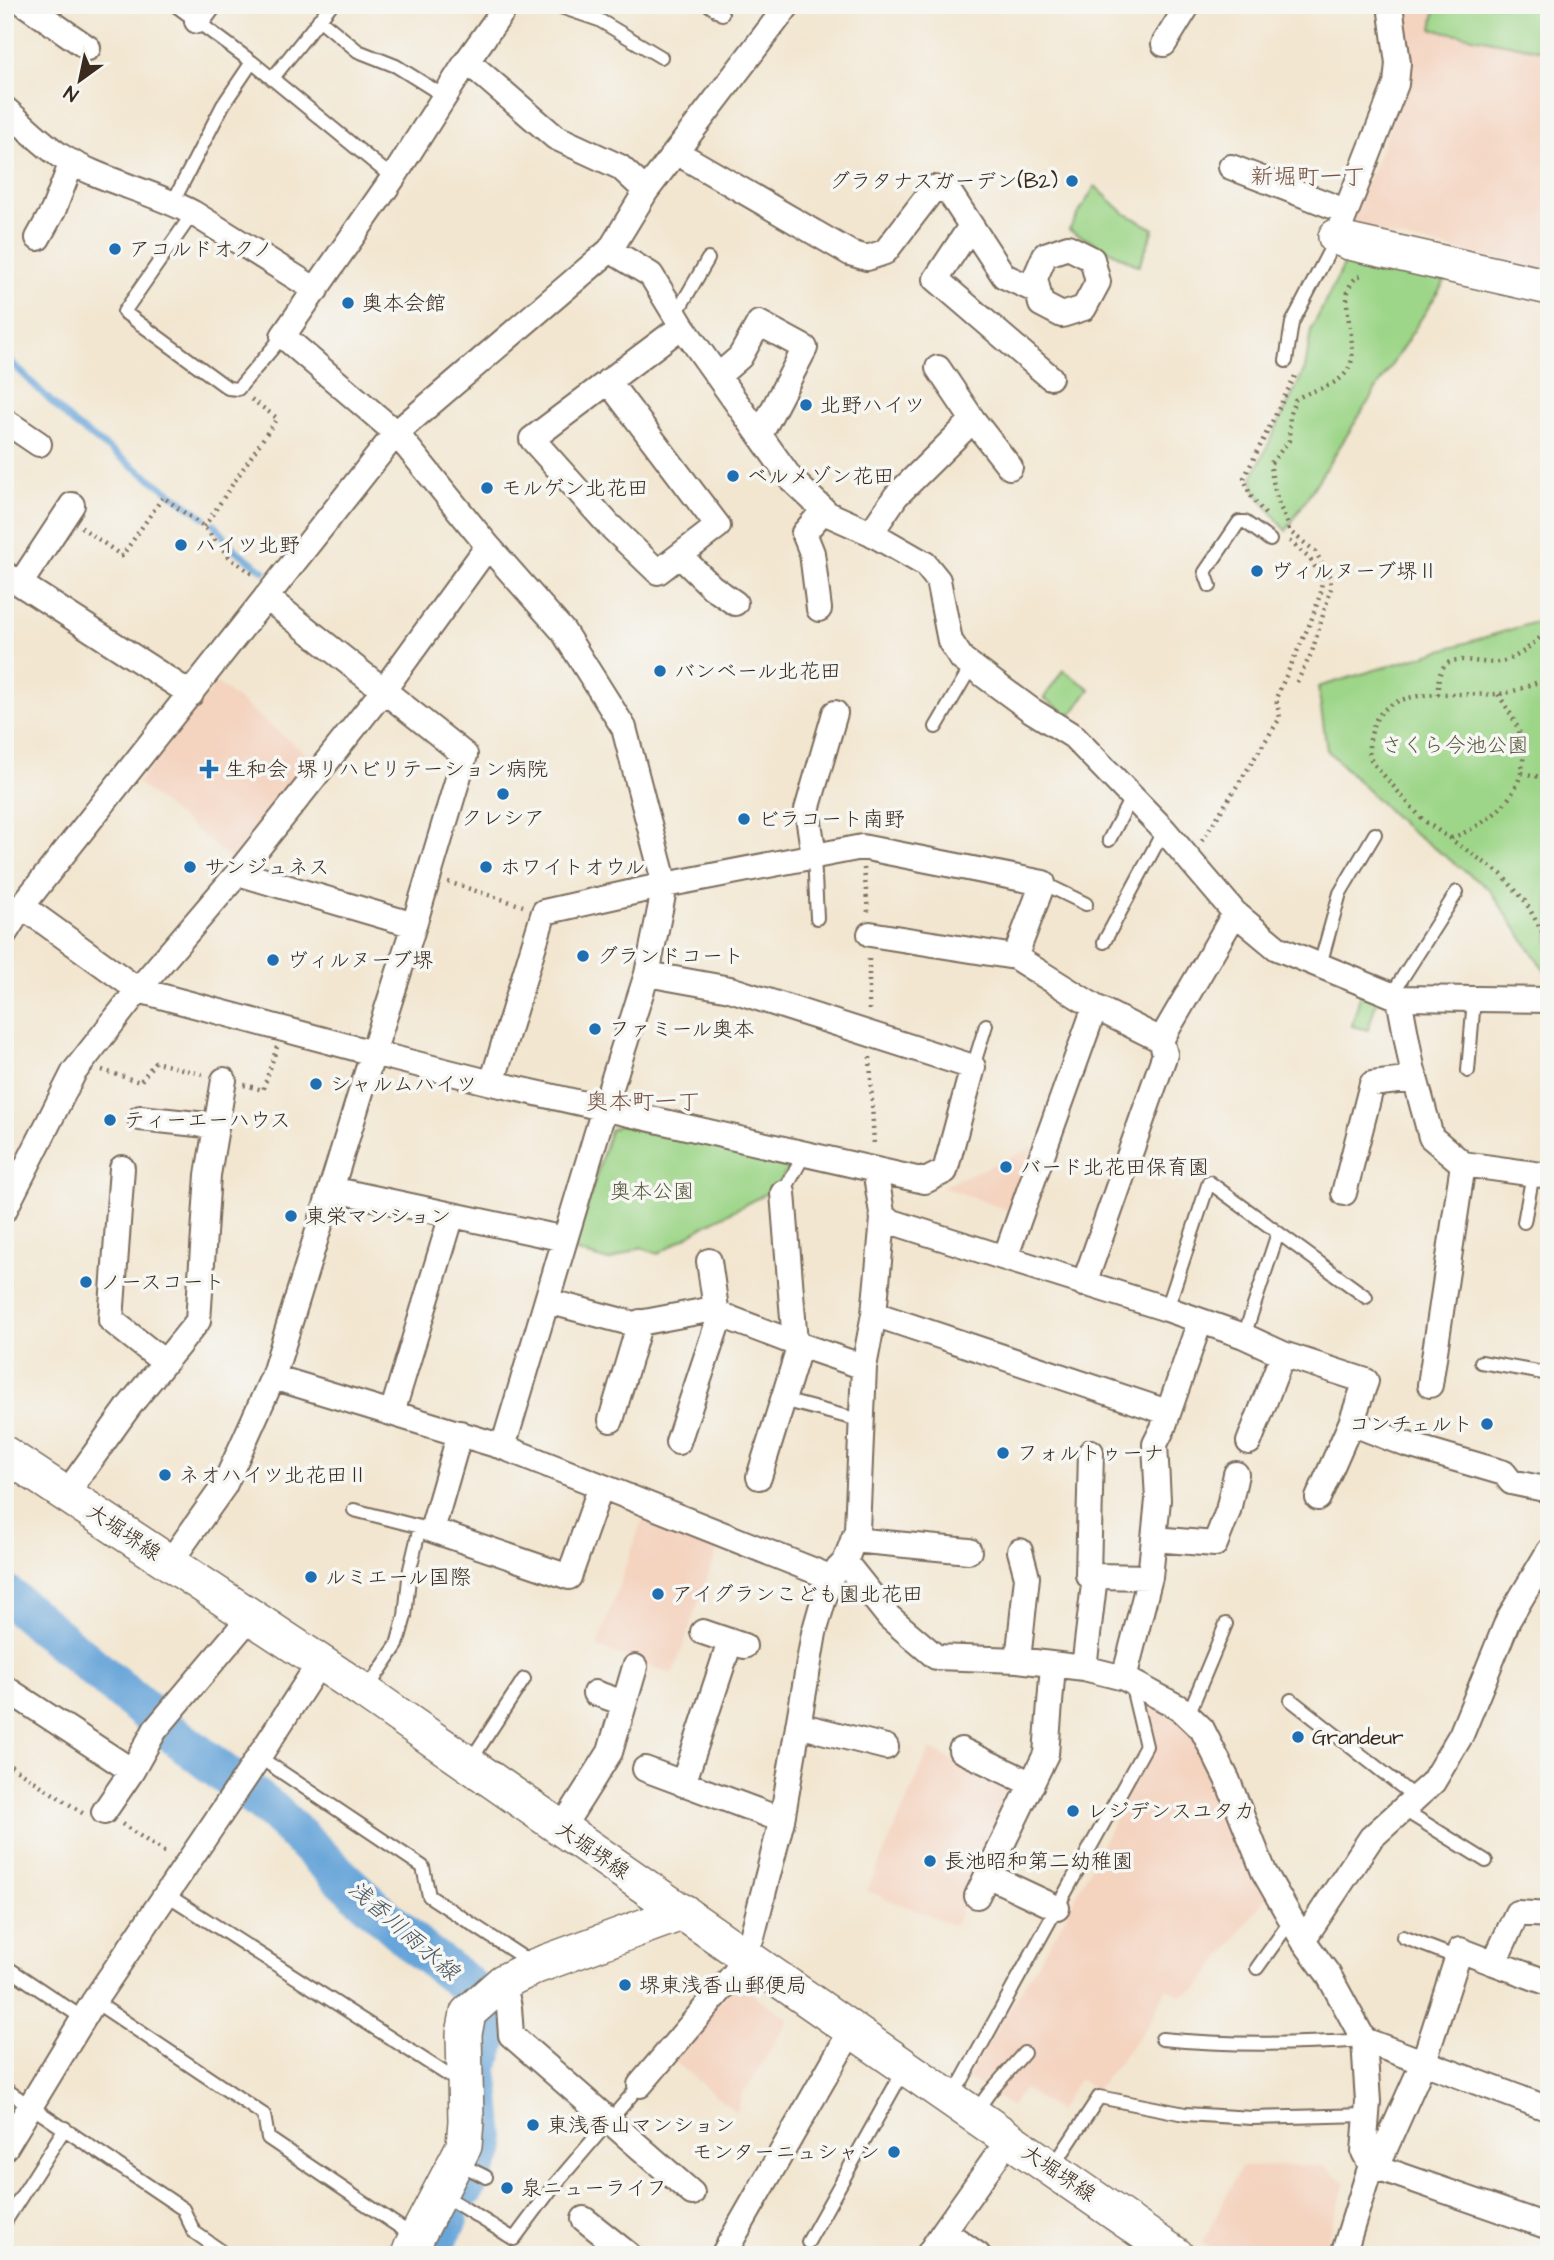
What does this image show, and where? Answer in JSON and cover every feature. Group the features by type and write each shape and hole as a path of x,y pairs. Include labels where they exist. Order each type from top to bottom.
{"main road":[{"path":"1341,224 1349,242 1549,287"},
{"name":"大堀堺線","path":"5,1454 365,1692 1176,2255"},
{"path":"413,2250 439,2193 472,2170 464,2146 464,2034 468,2013 498,1985 536,1966 684,1912"}],"street":[{"path":"26,5 88,48"},
{"path":"5,933 22,906 397,433 610,250 646,191 788,5"},
{"path":"1164,44 1188,5"},
{"path":"1231,167 1341,224 1396,84 1398,63 1390,5"},
{"path":"503,1447 647,974 665,885 624,728 563,631 488,546 397,433 283,336 393,178 444,96 506,6"},
{"path":"467,61 555,136 620,167 646,191"},
{"path":"5,109 58,154 93,172 183,207 316,290"},
{"path":"676,152 850,253 867,258 885,252 934,188 949,192 1004,276 1037,292"},
{"path":"37,238 52,211 72,162"},
{"path":"971,226 936,279 1050,377"},
{"path":"610,250 651,275 679,320 791,479 828,514 871,533 925,564 938,580 950,640 962,659 1031,710 1073,736 1164,830 1235,913 1278,948 1396,996 1549,1000"},
{"path":"608,381 718,526 658,572 608,524 532,439 608,381 679,320"},
{"path":"718,376 740,357 759,323 805,348 760,435"},
{"path":"938,368 973,420 1010,467"},
{"path":"871,533 896,496 973,420"},
{"path":"5,421 39,444"},
{"path":"68,510 13,578 191,694"},
{"path":"819,609 812,553 804,533 824,510"},
{"path":"5,1209 74,1072 383,691 488,546"},
{"path":"680,556 712,587 735,603"},
{"path":"170,1562 224,1486 274,1377 465,755 383,691 269,593"},
{"path":"814,855 807,810 835,713"},
{"path":"492,1083 544,912 665,885 862,847 1043,883 1015,957"},
{"path":"238,873 414,925"},
{"path":"22,906 138,990 492,1083 804,1155 925,1181 945,1171 973,1067 730,989 647,974"},
{"path":"1084,1284 1165,1054 1161,1040 1235,913"},
{"path":"870,933 1015,957 1095,1007 1161,1040"},
{"path":"1396,996 1430,1137 1463,1164 1541,1175"},
{"path":"1005,1258 1095,1007"},
{"path":"1344,1193 1373,1084 1415,1079"},
{"path":"66,1494 130,1405 198,1321 208,1175 224,1080"},
{"path":"140,1118 216,1126"},
{"path":"1430,1385 1463,1164"},
{"path":"122,1168 111,1320 164,1362"},
{"path":"640,2085 735,1973 745,1955 782,1820 814,1633 857,1530 864,1367 874,1314 883,1219 875,1170"},
{"path":"331,1189 565,1239"},
{"path":"759,1477 797,1344 783,1193"},
{"path":"392,1413 452,1215"},
{"path":"883,1219 1167,1309 1244,1336 1283,1354 1366,1381 1318,1498"},
{"path":"678,1442 718,1322 709,1261"},
{"path":"547,1301 634,1324 708,1310 864,1367"},
{"path":"874,1314 1167,1412"},
{"path":"1128,1680 1150,1577 1158,1500 1155,1444 1200,1321"},
{"path":"611,1420 640,1322"},
{"path":"1249,1442 1283,1354"},
{"path":"274,1377 503,1447 601,1486 843,1560 969,1552"},
{"path":"1351,1423 1405,1444 1504,1473 1511,1482 1549,1490"},
{"path":"460,1433 426,1529 569,1577 601,1486"},
{"path":"1091,1452 1088,1575 1150,1577"},
{"path":"1153,1539 1215,1544 1228,1511 1237,1474"},
{"path":"1018,1660 1027,1577 1020,1551"},
{"path":"1298,1929 1371,1838 1433,1782 1461,1735 1508,1620 1549,1551"},
{"path":"843,1560 889,1617 936,1657 1018,1660 1084,1668 1128,1680 1188,1715 1202,1729 1227,1779 1264,1872 1328,1974 1364,2040 1367,2064 1364,2152 1371,2165 1549,2227"},
{"path":"1084,1668 1096,1576"},
{"path":"104,1812 132,1771 155,1730 251,1616"},
{"path":"683,1784 737,1644 703,1632"},
{"path":"5,2148 89,2010 320,1662"},
{"path":"1054,1665 1046,1755 982,1885 1057,1908"},
{"path":"562,1828 610,1752 635,1667"},
{"path":"5,1688 132,1771"},
{"path":"595,1693 624,1703"},
{"path":"798,1725 886,1746"},
{"path":"961,1750 1032,1784"},
{"path":"645,1769 782,1820"},
{"path":"1494,1963 1517,1913 1549,1915"},
{"path":"1343,2255 1371,2165 1382,2152 1424,2061 1460,1950 1549,1983"},
{"path":"498,1985 509,2007 511,2035 692,2193"},
{"path":"723,2255 852,2029"},
{"path":"1364,2040 1549,2109"},
{"path":"928,2255 1009,2139"},
{"path":"584,2219 629,2255"},
{"path":"944,2231 978,2255"}],"lane":[{"path":"176,5 203,13 251,62 393,178"},
{"path":"272,79 331,5"},
{"path":"555,5 599,20 661,57"},
{"path":"709,5 722,14"},
{"path":"319,19 358,51 396,66 444,96"},
{"path":"251,62 223,104 183,207 124,312 228,388 239,389 283,336"},
{"path":"1286,361 1292,323 1341,224"},
{"path":"679,320 708,259"},
{"path":"1210,586 1205,572 1239,522 1245,522 1270,540"},
{"path":"936,727 971,667"},
{"path":"1108,840 1132,796"},
{"path":"1104,942 1164,830"},
{"path":"1320,965 1340,893 1376,834"},
{"path":"814,855 817,918"},
{"path":"1043,883 1086,904"},
{"path":"1396,996 1457,892"},
{"path":"1468,1071 1474,999"},
{"path":"973,1067 986,1025"},
{"path":"783,1193 804,1155"},
{"path":"1524,1222 1541,1175"},
{"path":"1167,1309 1209,1182 1366,1297"},
{"path":"1244,1336 1278,1233"},
{"path":"1481,1362 1549,1374"},
{"path":"783,1400 863,1421"},
{"path":"354,1510 426,1529 410,1569 405,1616 397,1645 365,1692"},
{"path":"1188,1715 1226,1624"},
{"path":"469,1764 524,1679"},
{"path":"961,2082 1146,1746 1128,1680"},
{"path":"1291,1700 1410,1804 1486,1861"},
{"path":"253,1766 423,1867 429,1896 536,1966"},
{"path":"166,1894 465,2086"},
{"path":"1258,1968 1298,1929"},
{"path":"1403,1937 1458,1958"},
{"path":"5,1966 89,2010 264,2115 268,2138 413,2250"},
{"path":"1162,2039 1220,2045 1287,2046 1364,2040"},
{"path":"974,2115 989,2093 1024,2053"},
{"path":"808,2242 905,2067"},
{"path":"439,2193 514,2239 552,2188 640,2085"},
{"path":"5,2089 183,2209 194,2232 228,2255"},
{"path":"1053,2168 1099,2097 1185,2114 1238,2117 1367,2115"},
{"path":"5,2222 65,2128"}],"path":[{"path":"1297,682 1312,652 1331,588 1330,577 1315,551 1289,531 1287,517 1272,483 1271,463 1289,441 1290,414 1295,400 1340,379 1349,366 1354,347 1346,297 1351,285 1360,275 1370,273"},
{"path":"1270,521 1250,495 1244,478 1300,365"},
{"path":"204,527 277,418 239,389"},
{"path":"68,510 122,556 163,497 204,527 230,558 269,593"},
{"path":"1190,859 1280,718 1276,698 1311,621 1321,592 1322,578 1310,559 1285,537"},
{"path":"1437,695 1437,678 1444,666 1460,658 1489,664 1506,660 1521,654 1549,630"},
{"path":"1549,678 1498,694 1407,697 1383,710 1373,725 1367,750 1372,762 1423,820 1501,874 1525,901 1549,944"},
{"path":"1450,838 1490,819 1506,803 1522,773 1523,748 1519,733 1512,714 1498,694"},
{"path":"1522,773 1540,777"},
{"path":"429,876 544,912"},
{"path":"81,1063 140,1082 155,1062 263,1090 283,1028"},
{"path":"5,1762 94,1821 104,1812 185,1867"}],"shaded area":[{"path":"1398,5 1549,5 1549,271 1359,229 1352,219 1409,80"},
{"path":"217,683 316,762 232,860 137,783"},
{"name":"バード北花田保育園","path":"1032,1148 1012,1212 942,1186"},
{"name":"アイグランこども園北花田","path":"644,1515 720,1542 673,1674 597,1647"},
{"path":"1141,1696 1198,1735 1266,1897 1198,1989 1181,1995 1167,1988 1147,2026 1095,2089 1079,2079 1058,2111 1024,2089 1011,2107 967,2077 1060,1927 1152,1745"},
{"name":"長池昭和第二幼稚園","path":"930,1749 1011,1788 1014,1794 1005,1816 994,1826 956,1924 867,1891"},
{"path":"741,1986 789,2019 746,2090 744,2089 736,2112 676,2063 676,2053 727,1994"},
{"path":"1323,2165 1346,2183 1322,2255 1223,2255 1203,2242 1241,2167"}],"green space":[{"path":"1436,5 1549,5 1549,52 1432,29"},
{"path":"1095,186 1124,213 1154,229 1139,266 1069,230"},
{"path":"1350,253 1445,281 1286,531 1255,491 1252,478 1305,369 1311,330"},
{"name":"さくら今池公園","path":"1549,618 1549,977 1489,889 1402,824 1327,750 1318,687"},
{"path":"1063,670 1090,689 1070,716 1044,698"},
{"path":"1362,988 1378,996 1368,1030 1352,1026"},
{"name":"奥本公園","path":"620,1125 786,1162 788,1169 775,1189 709,1223 658,1254 641,1247 609,1261 574,1251 610,1130"}],"waterway":[{"path":"5,356 74,424 204,517"},
{"path":"214,524 234,549 264,571"},
{"name":"浅香川雨水線","path":"5,1594 146,1711"},
{"name":"浅香川雨水線","path":"174,1735 275,1813 421,1950 467,1985 490,2014 488,2038 478,2069 486,2148 465,2188"},
{"name":"浅香川雨水線","path":"428,2255 448,2219"}],"place":[{"name":"グラタナスガーデン(B2)","path":"1072,181"},
{"name":"アコルドオクノ","path":"115,249"},
{"name":"奥本会館","path":"348,303"},
{"name":"北野ハイツ","path":"806,405"},
{"name":"ベルメゾン花田","path":"733,476"},
{"name":"モルゲン北花田","path":"487,488"},
{"name":"ハイツ北野","path":"181,545"},
{"name":"ヴィルヌーブ堺Ⅱ","path":"1257,571"},
{"name":"バンベール北花田","path":"660,671"},
{"name":"生和会 堺リハビリテーション病院","path":"209,769"},
{"name":"クレシア","path":"503,794"},
{"name":"ビラコート南野","path":"744,819"},
{"name":"サンジュネス","path":"190,867"},
{"name":"ホワイトオウル","path":"486,867"},
{"name":"グランドコート","path":"583,956"},
{"name":"ヴィルヌーブ堺","path":"273,960"},
{"name":"ファミール奥本","path":"595,1029"},
{"name":"シャルムハイツ","path":"316,1084"},
{"name":"ティーエーハウス","path":"110,1120"},
{"name":"バード北花田保育園","path":"1006,1167"},
{"name":"東栄マンション","path":"291,1216"},
{"name":"ノースコート","path":"86,1282"},
{"name":"コンチェルト","path":"1487,1424"},
{"name":"フォルトゥーナ","path":"1003,1453"},
{"name":"ネオハイツ北花田Ⅱ","path":"165,1475"},
{"name":"ルミエール国際","path":"311,1577"},
{"name":"アイグランこども園北花田","path":"658,1594"},
{"name":"Grandeur","path":"1298,1737"},
{"name":"レジデンスユタカ","path":"1073,1811"},
{"name":"長池昭和第二幼稚園","path":"930,1861"},
{"name":"堺東浅香山郵便局","path":"625,1985"},
{"name":"東浅香山マンション","path":"533,2125"},
{"name":"モンターニュシャン","path":"894,2152"},
{"name":"泉ニューライフ","path":"507,2188"}],"district":[{"name":"新堀町一丁","path":"1308,176"},
{"name":"奥本町一丁","path":"643,1101"}]}
